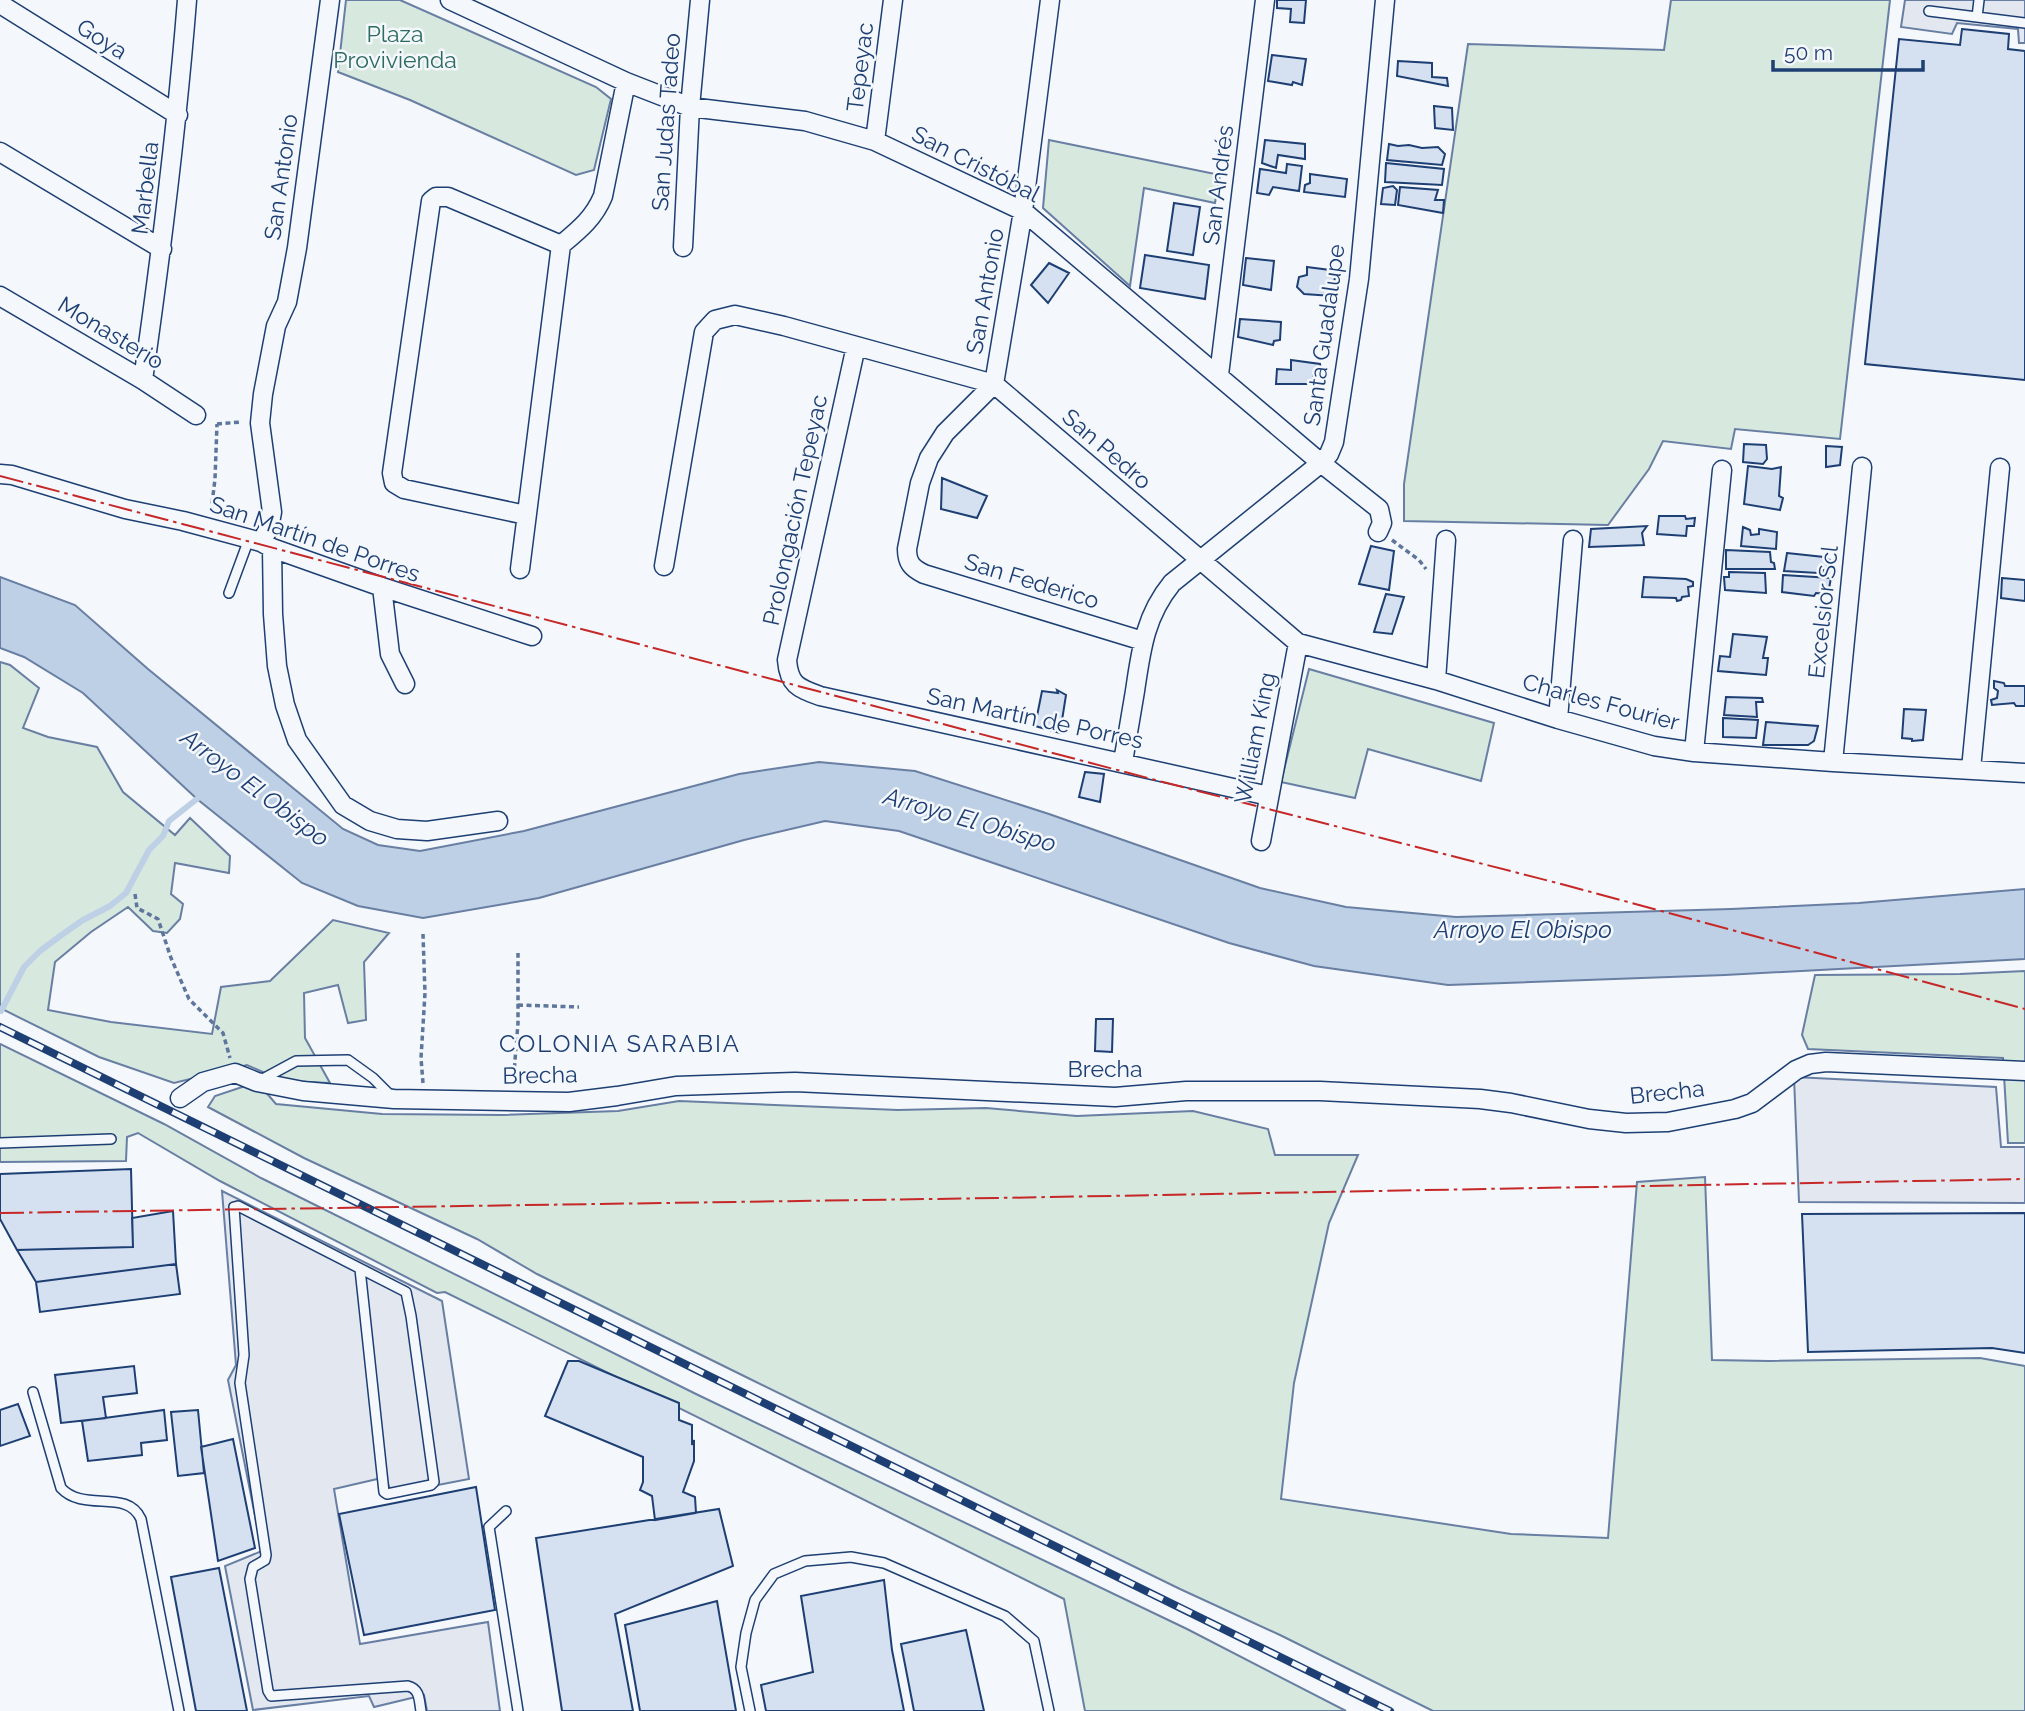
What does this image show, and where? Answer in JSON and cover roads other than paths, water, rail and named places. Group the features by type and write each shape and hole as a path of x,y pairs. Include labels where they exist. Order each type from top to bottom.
{"street":[{"name":"Marbella","path":"143,380 178,115 187,0"},
{"name":"San Antonio","path":"330,0 297,248 287,302 276,326 269,358 260,423 272,512 269,528 261,543 273,614 277,666 285,705 297,740 343,805 370,821 397,830 427,831 498,821"},
{"name":"San Cristóbal","path":"450,0 626,82 690,107 805,121 875,141 1023,211 1379,509 1382,523 1378,532"},
{"name":"San Judas Tadeo","path":"683,247 690,107 700,0"},
{"name":"Tepeyac","path":"875,141 893,0"},
{"name":"San Antonio","path":"909,565 907,549 920,483 929,458 946,433 994,384 1023,211 1050,0"},
{"name":"San Andrés","path":"1219,375 1265,0"},
{"name":"Santa Guadalupe","path":"1123,762 1143,641 1161,596 1199,560 1321,463 1334,442 1359,279 1385,0"},
{"name":"Goya","path":"0,4 178,115"},
{"path":"520,569 561,245 587,223 597,211 603,196 626,82"},
{"path":"0,152 162,249"},
{"path":"526,515 404,489 394,483 392,473 431,201 436,197 448,197 561,245"},
{"name":"Monasterio","path":"0,296 197,415"},
{"name":"San Pedro","path":"664,566 704,332 715,320 735,315 994,384 1298,643"},
{"name":"Prolongación Tepeyac","path":"793,683 788,674 787,660 856,346"},
{"name":"Excelsior Scl","path":"1833,762 1862,467"},
{"path":"1971,769 2000,468"},
{"path":"1694,752 1722,470"},
{"name":"San Martín de Porres","path":"0,474 12,475 125,509 208,527 261,543 382,587 532,636"},
{"path":"1436,680 1446,540"},
{"path":"1558,719 1573,540"},
{"name":"San Federico","path":"909,565 924,574 1143,641"},
{"path":"382,587 390,654 405,684"},
{"name":"Charles Fourier","path":"1298,643 1436,680 1654,746 1694,752 2025,773"},
{"name":"William King","path":"1261,841 1298,643"},
{"name":"San Martín de Porres","path":"793,683 820,696 1269,796"},
{"name":"Brecha","path":"180,1098 204,1082 235,1073 257,1082 303,1091 394,1099 569,1102 676,1086 795,1082 1115,1097 1186,1091 1320,1091 1480,1099 1590,1119 1668,1122 1735,1109 1752,1103 1796,1070 1810,1064 1826,1062 2025,1070"}],"lane":[{"path":"1977,17 1979,0"},
{"path":"1929,12 2025,23"},
{"path":"229,593 261,543"},
{"path":"257,1082 296,1061 348,1060 373,1078 394,1099"},
{"path":"0,1143 111,1139"},
{"path":"360,1269 384,1492 387,1494 431,1485 434,1482 406,1292 238,1206 233,1208 244,1355 240,1383 266,1555 265,1560 253,1567 250,1579 268,1692 271,1696 408,1686 417,1691 421,1711"},
{"path":"33,1392 61,1488 74,1499 129,1505 138,1512 179,1711"},
{"path":"506,1511 489,1527 518,1711"},
{"path":"750,1711 741,1667 755,1600 774,1574 805,1561 851,1557 884,1563 1005,1616 1034,1641 1049,1711"}],"water":[{"name":"Arroyo El Obispo","path":"0,577 75,605 148,669 343,829 378,845 420,851 524,831 739,774 819,762 915,771 1049,814 1260,888 1346,907 1456,917 1859,903 2025,889 2025,959 1725,975 1448,985 1314,966 1229,943 899,831 825,821 744,840 539,898 423,918 358,906 302,883 197,799 83,693 24,657 0,648"}],"waterway":[{"path":"1,1011 24,967 60,936 110,906 126,893 149,850 163,836 169,821 202,795"}],"railway":[{"path":"0,1027 1390,1711"}],"district":[{"name":"COLONIA SARABIA","path":"620,1044"}],"park label":[{"name":"Plaza Provivienda","path":"395,47"}]}
